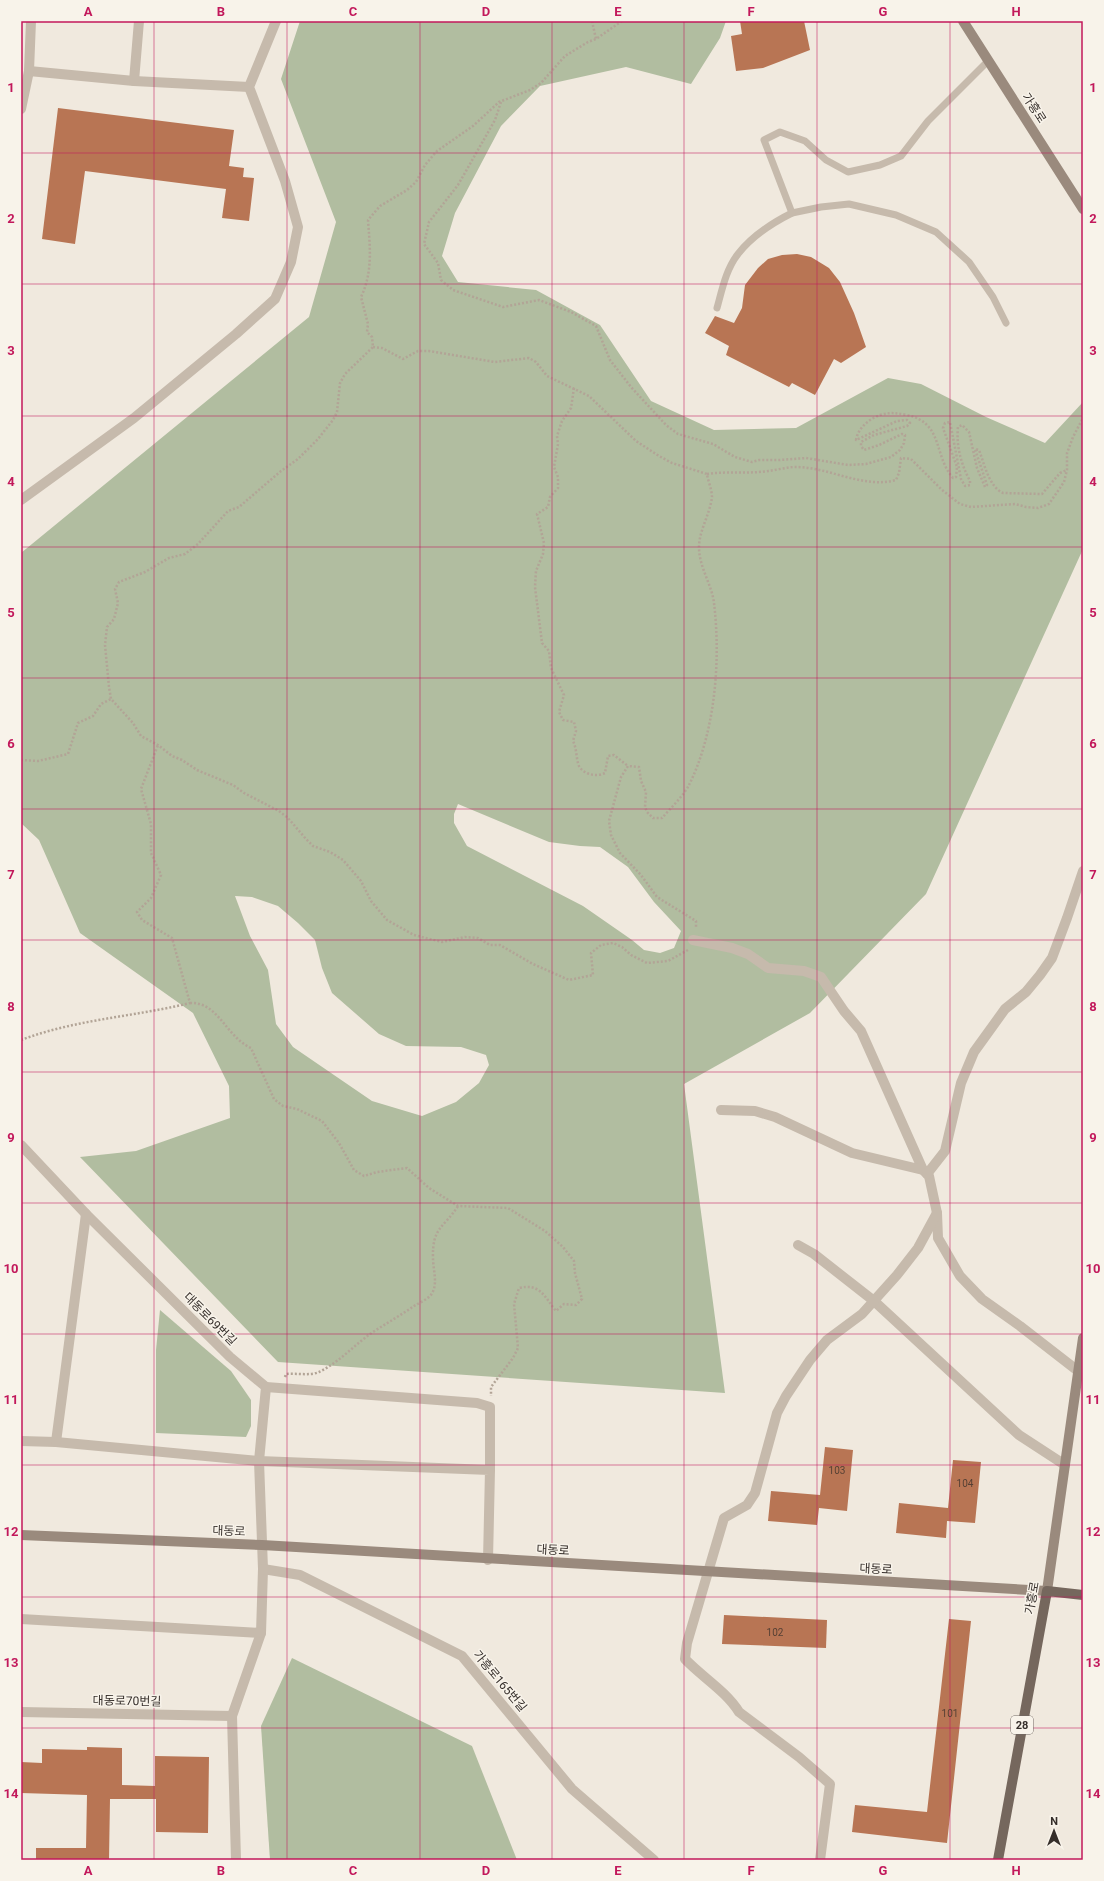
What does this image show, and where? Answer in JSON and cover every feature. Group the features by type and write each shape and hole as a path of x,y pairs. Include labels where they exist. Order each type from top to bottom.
{"main road":[{"name":"가흥로","path":"962,21 1083,209"},
{"name":"가흥로","path":"998,1860 1047,1591 1083,1338"},
{"name":"대동로","path":"21,1535 262,1545 488,1560 1047,1591 1083,1595"}],"street":[{"path":"21,109 28,70 31,21"},
{"path":"134,81 139,21"},
{"path":"21,500 134,418 236,334 275,299 291,262 298,227 285,181 249,87 276,21"},
{"path":"28,70 134,81 249,87"},
{"path":"925,1172 944,1151 961,1083 974,1052 1004,1008 1026,992 1052,958 1068,918 1083,871"},
{"path":"693,940 732,948 748,954 768,968 804,971 821,977 844,1011 861,1031 925,1172 929,1176 937,1213 938,1238 960,1276 982,1299 1078,1371"},
{"path":"721,1110 755,1111 775,1117 852,1152 925,1172"},
{"name":"대동로69번길","path":"21,1146 86,1214 230,1357 271,1387"},
{"path":"820,1860 830,1784 799,1757 739,1712 733,1703 698,1673 685,1659 687,1643 724,1518 747,1505 756,1493 777,1413 786,1396 810,1360 827,1340 862,1314 918,1248 937,1213"},
{"path":"56,1442 86,1214"},
{"path":"798,1245 814,1254 874,1301 1019,1435 1065,1465"},
{"path":"236,1860 232,1716 261,1633 263,1569 260,1461 271,1387 477,1404 490,1407 488,1560"},
{"path":"21,1441 56,1442 260,1461 490,1470"},
{"name":"가흥로165번길","path":"263,1569 300,1575 462,1656 572,1788 654,1860"},
{"path":"21,1619 261,1633"},
{"name":"대동로70번길","path":"21,1712 232,1716"}],"lane":[{"path":"792,213 764,140 780,132 805,141 826,160 848,172 880,165 901,156 928,121 988,61"},
{"path":"717,308 723,283 738,254 771,223 792,213 821,207 849,204 896,214 936,232 969,262 993,297 1006,323"}],"path":[{"path":"592,21 596,39"},
{"path":"373,347 372,337 368,332 368,324 361,298 367,285 371,261 368,220 380,206 407,190 416,182 426,165 437,151 472,126 501,101 530,90 541,83 565,56 588,42 596,39 622,21"},
{"path":"501,101 495,120 458,185 429,222 424,244 438,263 441,280 453,290 503,307 539,300 571,312 596,326 610,360 631,387 666,425 678,434 713,444 735,457 752,462 759,460 806,458 857,465 891,457 900,450 905,435 902,434 879,445 864,450 861,446 861,442 874,435 907,426 910,423 907,420 897,422 856,440 860,429 872,418 892,412 922,419 936,435 948,472 953,478 956,477 957,467 943,428 945,423 950,422 961,478 965,486 970,485 970,481 959,454 957,436 958,427 962,425 969,432 977,468 985,487 987,485 986,479 975,449 979,450 997,491 1003,493 1042,494 1060,473 1067,470"},
{"path":"373,347 382,348 403,359 418,351 429,351 495,362 528,358 536,362 547,376 589,396 636,441 659,456 672,463 707,474 728,471 737,473 768,471 795,467 824,470 856,479 886,482 896,480 899,473 901,458 911,458 942,490 960,504 971,507 1015,504 1038,508 1049,504 1064,482 1067,470 1067,453 1073,436 1083,418"},
{"path":"373,347 345,374 340,383 337,412 318,439 298,458 280,471 239,507 228,511 198,544 185,554 169,558 145,572 119,582 115,589 118,603 114,619 107,627 105,645 111,699 133,723 140,736 158,744 172,756 182,760 196,770 233,785 244,793 279,811 288,818 313,846 330,852 344,860 361,881 372,901 387,920 414,935 442,942 465,937 478,938 490,945 500,945 533,964 569,980 594,975 591,954 601,945 613,943 622,947 631,955 647,963 668,961 688,951 693,940 696,921 657,897 641,875 620,853 611,835 609,821 621,777 628,766"},
{"path":"574,388 571,408 562,421 557,436 558,444 554,467 558,477 558,488 550,497 548,507 537,514 544,543 543,554 536,571 535,587 542,642 549,651 551,668 564,695 559,712 563,720 574,722 576,731 573,741 576,748 579,767 587,773 599,776 605,773 608,756 614,755 628,766 638,767 641,781 646,792 645,806 647,812 653,818 662,818 689,786 707,733 713,700 717,662 717,633 714,601 707,582 699,547 712,496 707,474"},
{"path":"21,760 38,761 68,754 78,723 93,716 101,704 111,699"},
{"path":"158,744 141,789 151,824 151,853 161,875 151,898 137,912 142,920 172,938 190,1003"},
{"path":"21,1040 47,1030 75,1023 158,1011 190,1003 200,1003 214,1011 225,1026 242,1043 251,1048 274,1099 283,1106 297,1109 322,1121 339,1143 354,1170 364,1176 377,1172 407,1168 429,1188 458,1206 508,1208 545,1231 564,1247 574,1261 575,1273 582,1299 576,1305 564,1304 556,1311 537,1288 530,1285 519,1288 514,1304 518,1348 491,1387 490,1407"},
{"path":"271,1387 286,1374 312,1374 320,1371 342,1357 372,1333 430,1296 435,1282 433,1257 437,1231 443,1222 451,1217 458,1206"}],"green space":[{"path":"300,21 726,21 720,38 691,84 626,67 540,86 501,126 455,213 442,256 458,282 536,290 600,325 651,401 714,430 796,428 888,378 921,384 986,417 1045,443 1083,402 1083,549 926,894 810,1013 684,1084 725,1393 278,1362 80,1157 136,1151 230,1118 229,1086 193,1013 80,933 39,840 21,823 21,553 309,317 336,222 281,79","holes":["458,804 549,842 600,847 628,867 654,902 681,931 674,948 660,953 644,950 583,906 467,846 454,823 454,814","235,896 252,897 278,906 298,923 315,940 322,968 332,993 379,1034 406,1046 461,1047 486,1055 489,1065 479,1083 456,1102 422,1116 372,1101 293,1047 276,1024 268,970 250,936"]},
{"path":"160,1310 231,1371 251,1400 251,1426 246,1437 156,1433 156,1350"},
{"path":"292,1658 472,1746 517,1860 270,1860 261,1726"}],"building":[{"path":"740,21 804,21 810,50 763,68 736,71 731,36 742,34"},
{"path":"58,108 234,130 229,166 244,168 243,177 254,178 249,221 222,218 226,189 85,171 75,244 42,239"},
{"path":"797,254 811,257 829,268 840,282 854,313 866,347 841,363 834,359 815,395 792,383 789,387 726,355 729,346 705,333 715,316 734,323 742,308 745,285 758,268 768,259 782,255"},
{"path":"825,1447 853,1450 847,1511 819,1508 817,1525 768,1521 771,1491 820,1495"},
{"path":"953,1460 981,1462 975,1523 947,1521 946,1538 896,1533 899,1503 948,1508"},
{"path":"724,1615 827,1620 826,1648 722,1644"},
{"path":"949,1619 971,1621 947,1843 852,1832 855,1805 927,1812"},
{"path":"87,1747 122,1748 122,1785 155,1786 155,1756 209,1757 208,1833 156,1832 156,1799 110,1799 109,1860 36,1860 36,1848 86,1848 87,1795 21,1793 21,1762 42,1763 42,1749 87,1750"}]}
